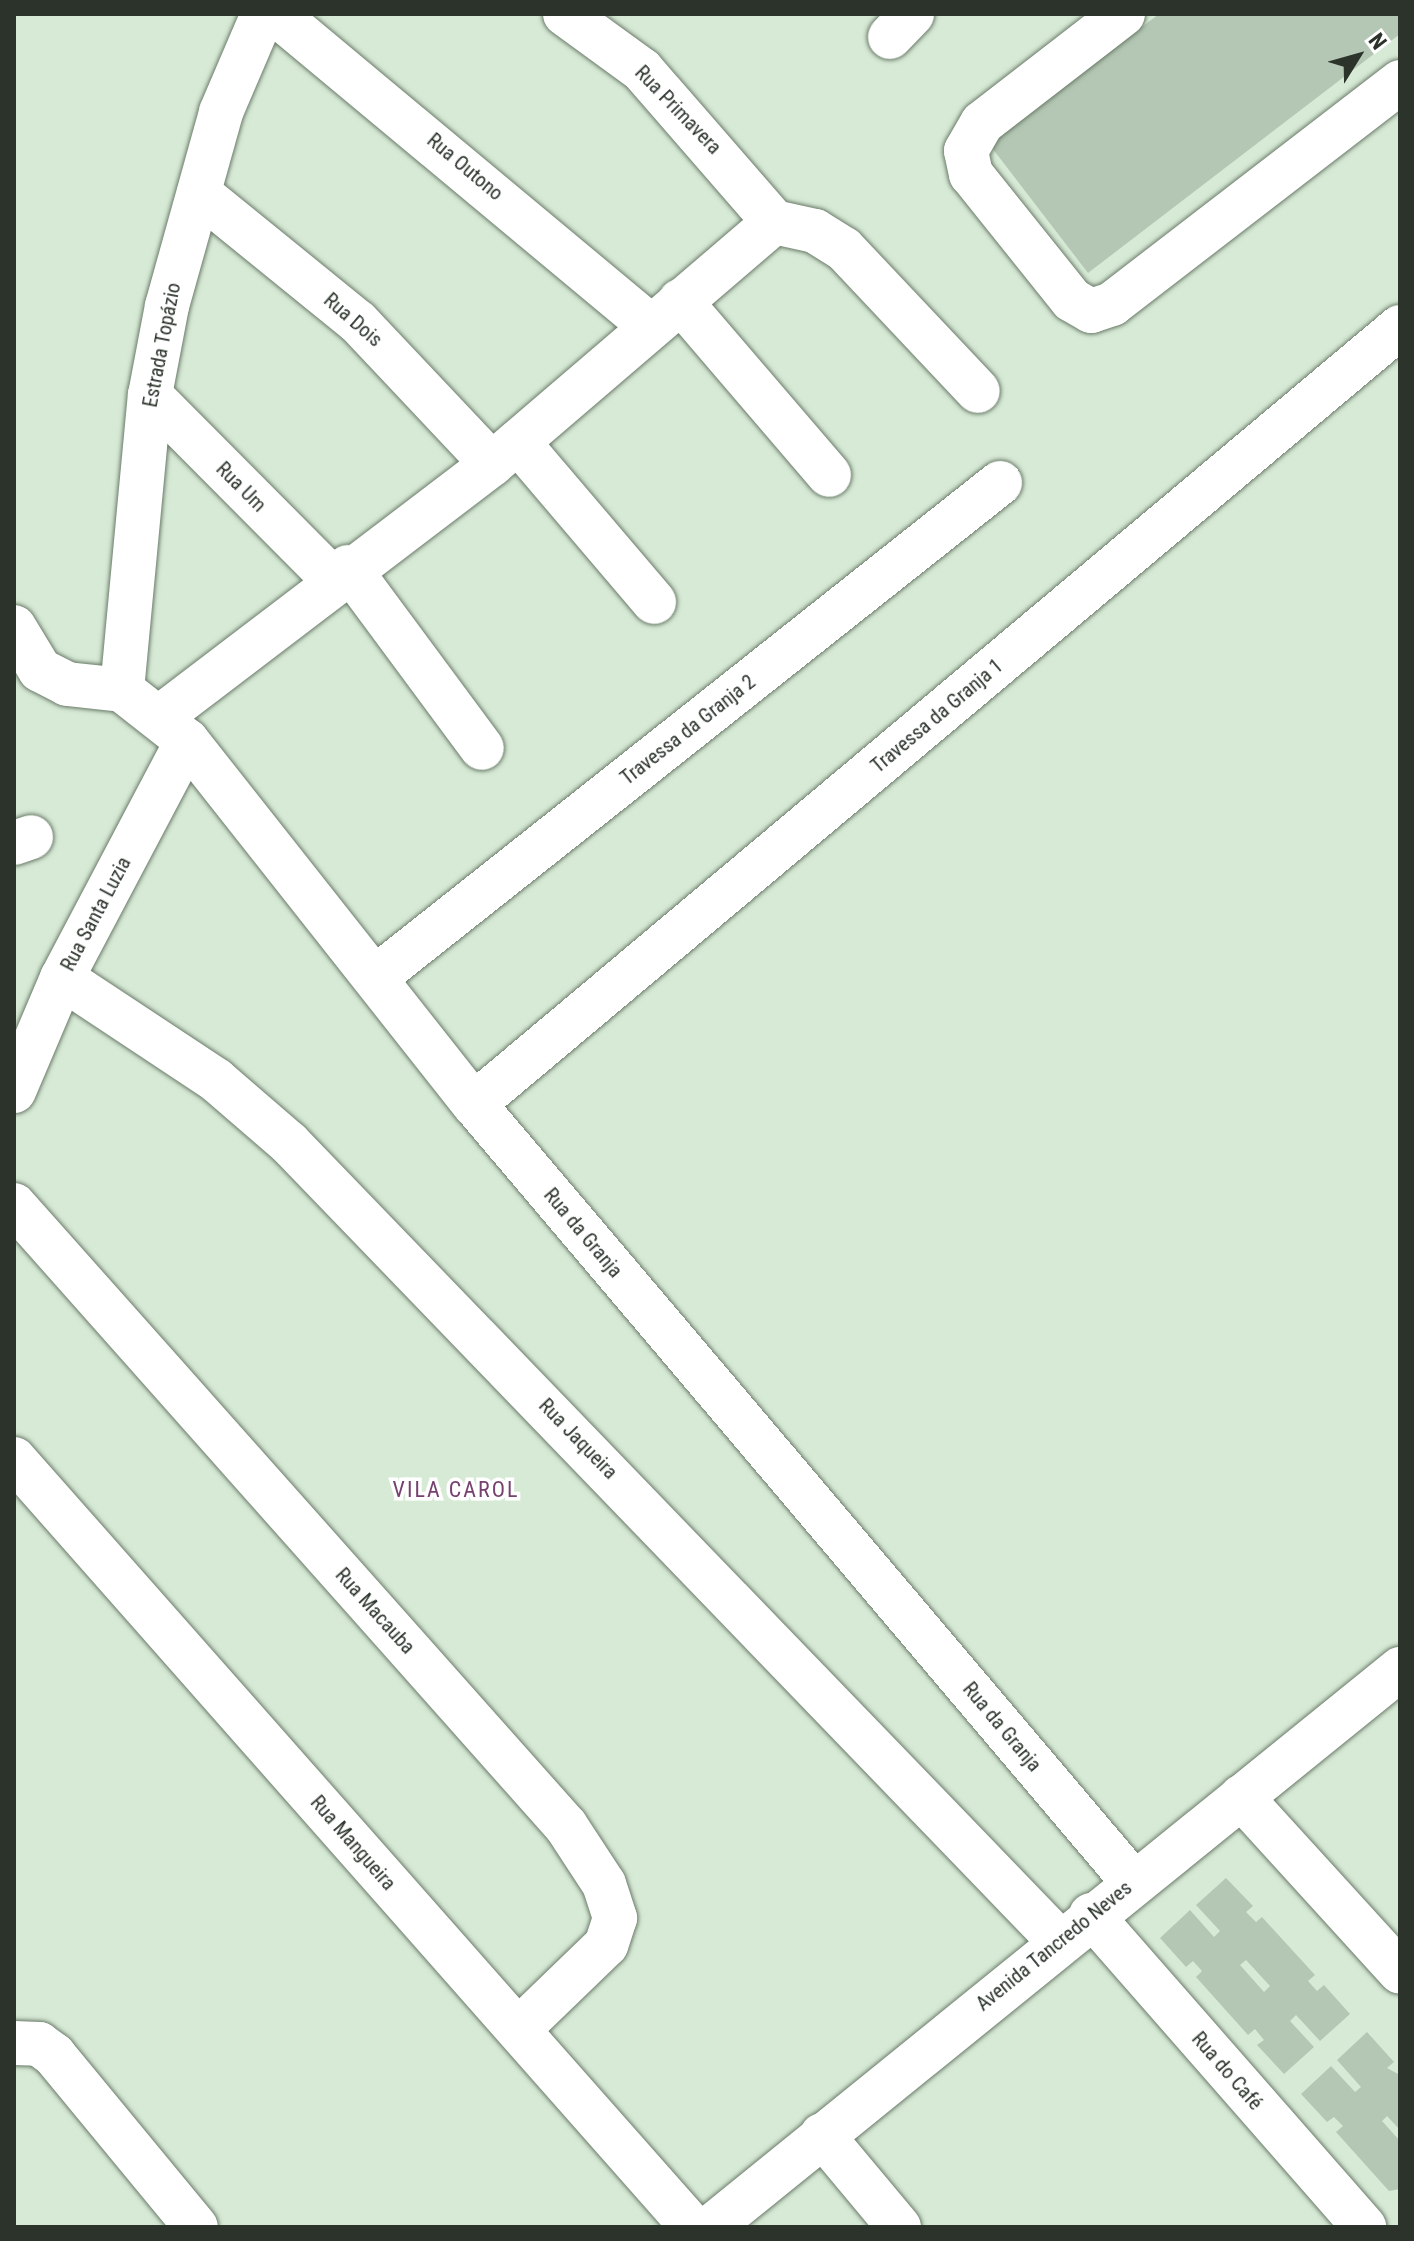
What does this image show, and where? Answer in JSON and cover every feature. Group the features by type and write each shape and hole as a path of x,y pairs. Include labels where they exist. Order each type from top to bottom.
{"street":[{"name":"Estrada Topázio","path":"122,690 150,395 221,112 263,14"},
{"name":"Rua Outono","path":"276,14 666,314 829,475"},
{"name":"Rua Primavera","path":"565,14 642,70 774,222"},
{"path":"1123,14 982,123 966,151 971,174 1072,300 1091,311 1112,304 1400,82"},
{"name":"Rua Dois","path":"199,193 358,322 505,453 654,602"},
{"path":"174,729 340,573 505,453 774,222 815,231 844,249 978,391"},
{"name":"Travessa da Granja 1","path":"474,1104 1400,327"},
{"name":"Rua Um","path":"150,395 340,573 482,748"},
{"name":"Travessa da Granja 2","path":"376,977 1000,483"},
{"name":"Rua da Granja","path":"14,627 40,670 67,684 122,690 174,729 376,977 474,1104 1133,1882"},
{"name":"Rua Santa Luzia","path":"14,1091 22,1046 62,978 174,729"},
{"name":"Rua Jaqueira","path":"62,978 216,1080 289,1143 1075,1928"},
{"name":"Rua Macauba","path":"14,1205 566,1826 604,1884 615,1918 606,1945 518,2030"},
{"name":"Rua Mangueira","path":"14,1459 692,2227"},
{"name":"Avenida Tancredo Neves","path":"711,2227 1075,1928 1400,1669"},
{"path":"1241,1797 1400,1972"},
{"name":"Rua do Café","path":"1075,1928 1355,2224"},
{"path":"14,2043 39,2044 54,2055 196,2227"},
{"path":"822,2135 899,2227"}],"building":[{"path":"1159,14 1400,14 1400,34 1088,273 989,144"},
{"path":"1226,1878 1253,1906 1246,1912 1256,1922 1262,1917 1315,1975 1308,1981 1317,1991 1324,1985 1350,2014 1320,2041 1296,2015 1290,2021 1314,2047 1284,2074 1257,2045 1264,2040 1255,2029 1248,2035 1196,1977 1202,1971 1193,1961 1186,1967 1160,1938 1190,1910 1214,1937 1220,1931 1196,1905","holes":["1246,1960 1270,1986 1264,1992 1240,1965"]},
{"path":"1367,2032 1394,2062 1387,2068 1400,2075 1400,2130 1387,2116 1382,2121 1400,2141 1400,2189 1389,2191 1336,2132 1343,2126 1334,2117 1327,2122 1301,2094 1331,2066 1355,2092 1361,2087 1337,2060"}],"district":[{"name":"VILA CAROL","path":"456,1490"}]}
